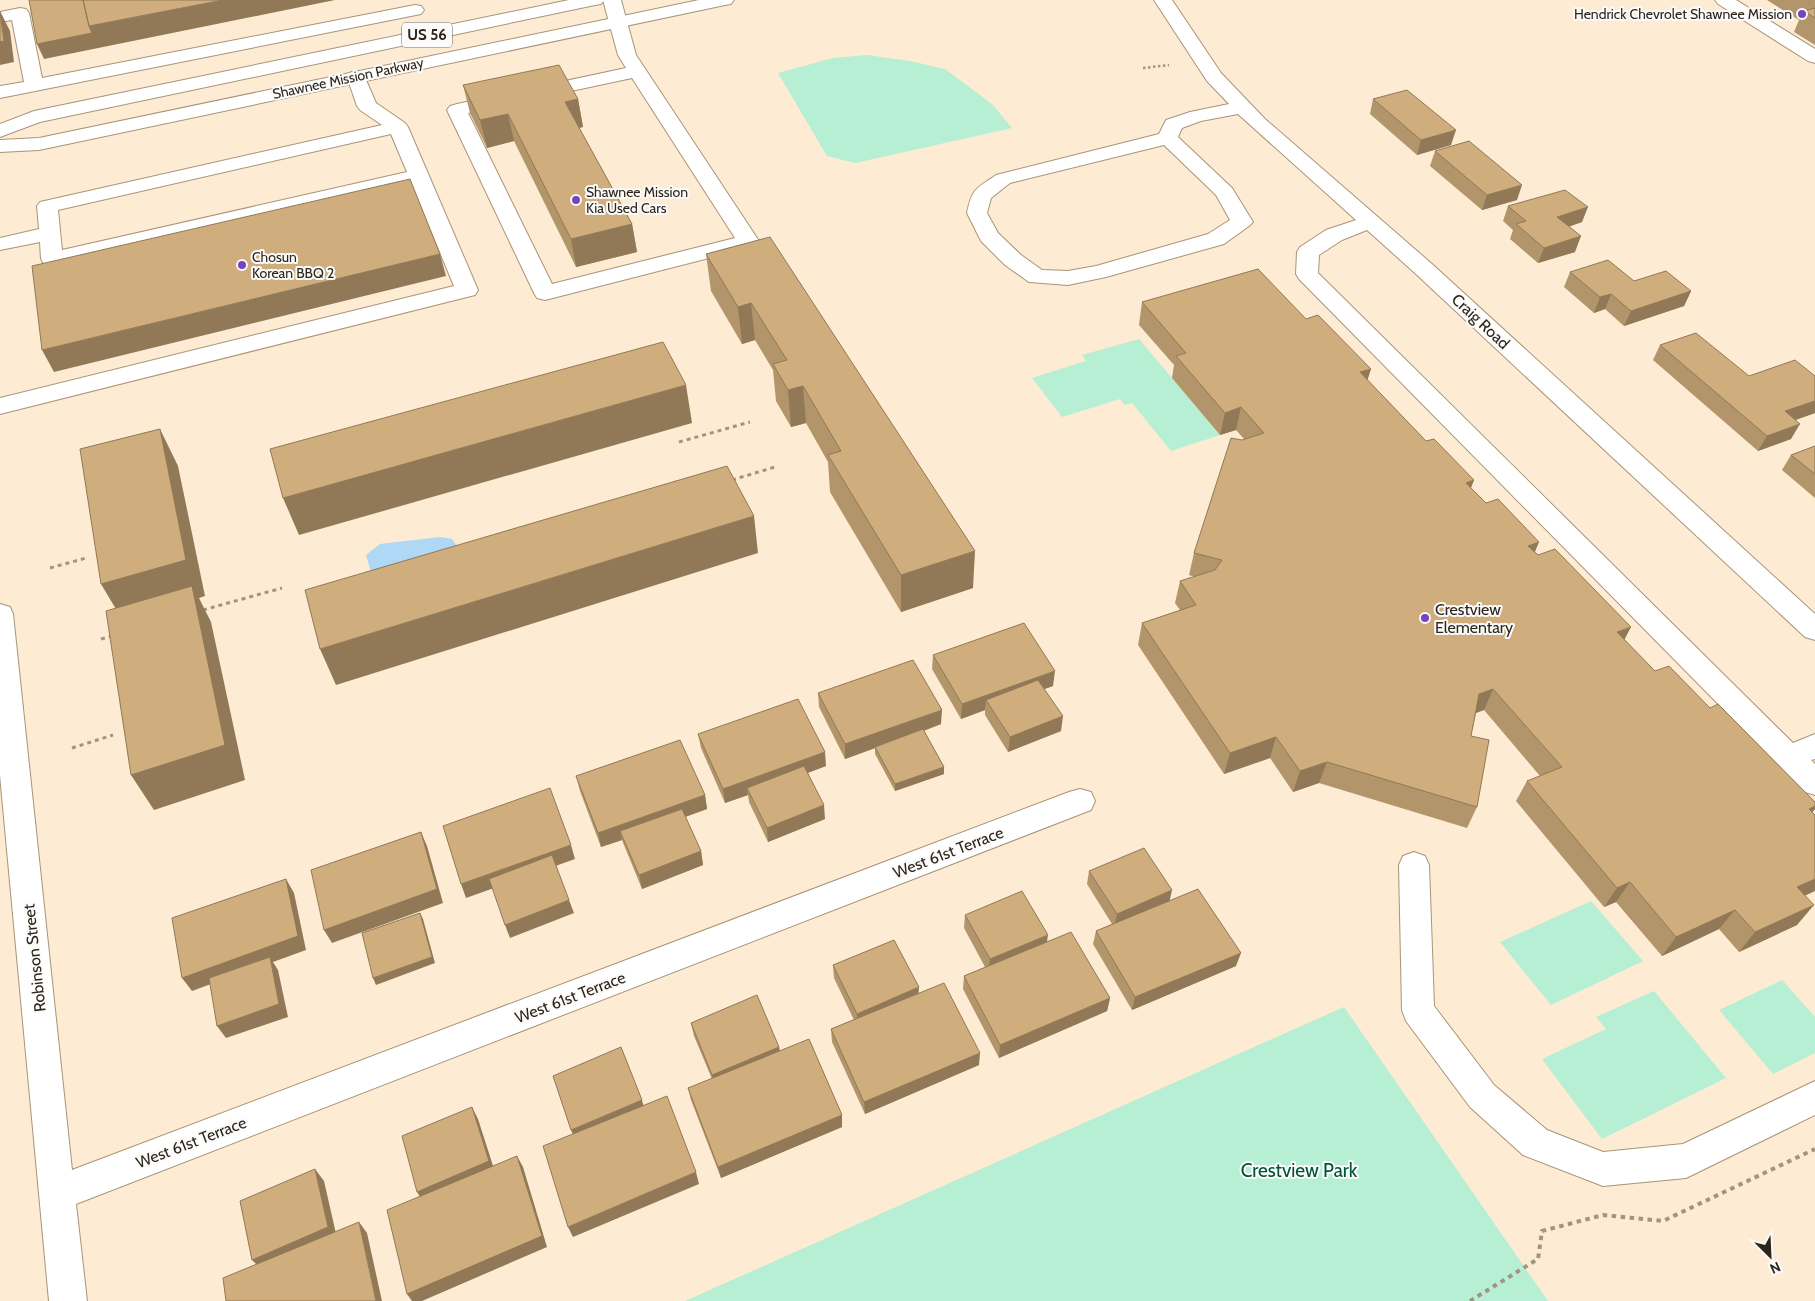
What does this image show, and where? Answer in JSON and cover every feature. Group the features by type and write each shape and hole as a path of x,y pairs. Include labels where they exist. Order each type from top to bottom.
{"main road":[{"name":"Shawnee Mission Parkway","path":"0,131 34,117 595,0"},
{"path":"612,0 627,55 748,241 544,293 457,110 637,71"},
{"name":"Shawnee Mission Parkway","path":"0,146 39,144 724,0"},
{"name":"Craig Road","path":"1163,0 1214,77 1242,107 1303,165 1432,276 1815,630"},
{"path":"1724,0 1815,57"},
{"path":"0,92 413,5 428,35"},
{"path":"0,17 20,13 34,86"},
{"path":"0,406 467,290 398,127 367,106 356,77"},
{"path":"1168,138 1174,124 1197,116 1242,107"},
{"path":"398,127 46,206 52,259 419,175"},
{"path":"1168,138 1225,192 1242,222 1216,239 1098,272 1068,278 1037,277 1013,260 989,236 977,213 980,195 1003,179 1168,138"},
{"path":"1370,222 1334,235 1308,252 1307,274 1815,784"},
{"path":"0,244 50,233"},
{"name":"Robinson Street","path":"0,614 17,800 59,1193 68,1301"},
{"path":"1789,757 1815,746"},
{"name":"West 61st Terrace","path":"59,1193 1080,801"},
{"path":"1414,865 1418,1010 1482,1096 1535,1144 1603,1169 1686,1161 1815,1098"}],"path":[{"path":"1143,68 1170,64"},
{"path":"679,442 750,422"},
{"path":"724,483 775,467"},
{"path":"50,568 86,558"},
{"path":"196,612 282,588"},
{"path":"101,639 120,634"},
{"path":"72,748 113,735"},
{"path":"1470,1301 1538,1259 1542,1231 1603,1215 1663,1221 1815,1149"}],"green space":[{"path":"867,55 910,61 945,69 992,104 1012,128 855,163 827,156 778,73 833,58"},
{"path":"1139,339 1220,435 1171,451 1132,403 1125,405 1120,399 1062,417 1032,378 1086,361 1082,355"},
{"path":"1591,901 1643,961 1551,1005 1500,942"},
{"path":"1782,980 1815,1017 1815,1053 1773,1074 1719,1010"},
{"path":"1654,991 1726,1078 1602,1139 1542,1059 1606,1029 1596,1017"},
{"name":"Crestview Park","path":"1344,1007 1548,1301 685,1301"}],"water":[{"path":"440,537 452,539 457,546 380,575 370,569 366,555 380,544"}],"building":[{"path":"29,0 83,0 92,33 37,44"},
{"path":"83,0 223,0 89,26"},
{"path":"1815,8 1815,18 1804,11"},
{"path":"0,12 4,41 0,42"},
{"name":"Shawnee Mission Kia Used Cars","path":"559,65 578,99 565,102 632,224 571,239 508,114 480,120 463,85"},
{"path":"1407,90 1456,130 1421,140 1373,99"},
{"path":"1469,141 1522,185 1487,195 1435,151"},
{"path":"410,179 440,254 42,350 32,266"},
{"path":"1565,190 1588,207 1557,217 1581,236 1544,248 1516,224 1526,221 1508,206"},
{"path":"770,237 975,551 901,575 828,455 841,451 803,386 788,390 773,364 787,360 751,303 738,307 706,254"},
{"path":"1608,260 1634,281 1666,271 1691,291 1631,311 1611,294 1600,297 1570,272"},
{"name":"Crestview Elementary","path":"1258,269 1306,319 1318,315 1371,369 1360,372 1426,441 1434,439 1474,480 1466,483 1486,503 1498,499 1539,542 1528,546 1538,555 1555,549 1631,627 1617,632 1655,671 1669,666 1710,708 1718,704 1815,802 1815,806 1809,809 1815,815 1815,879 1797,887 1814,905 1755,932 1735,910 1676,937 1630,882 1617,888 1527,781 1562,767 1493,689 1479,694 1471,736 1489,740 1477,807 1327,762 1300,771 1276,737 1230,753 1142,623 1196,605 1180,581 1215,570 1222,560 1194,553 1231,438 1242,440 1264,433 1241,407 1225,413 1176,356 1186,353 1142,302"},
{"path":"1696,333 1749,376 1795,360 1815,376 1815,401 1785,411 1800,424 1767,436 1660,345"},
{"path":"663,342 686,385 283,498 270,449"},
{"path":"160,429 186,560 101,584 80,449"},
{"path":"1815,446 1815,474 1791,455"},
{"path":"727,466 754,516 320,649 305,590"},
{"path":"192,586 225,745 131,775 106,611"},
{"path":"1024,623 1055,671 962,704 933,655"},
{"path":"913,660 942,710 845,744 818,693"},
{"path":"1038,680 1063,716 1010,737 986,700"},
{"path":"798,699 825,752 723,789 698,734"},
{"path":"923,729 944,767 895,784 875,747"},
{"path":"680,740 705,795 598,833 576,776"},
{"path":"804,766 824,805 767,828 747,788"},
{"path":"550,788 571,845 461,884 443,826"},
{"path":"682,809 701,851 639,875 620,831"},
{"path":"421,832 437,889 324,930 311,870"},
{"path":"1144,848 1172,890 1117,914 1089,871"},
{"path":"552,855 569,900 505,925 489,879"},
{"path":"286,879 298,936 182,978 172,918"},
{"path":"1198,889 1241,953 1135,997 1096,931"},
{"path":"1022,891 1048,935 990,959 965,915"},
{"path":"420,913 432,957 373,978 362,933"},
{"path":"1071,932 1110,998 1000,1045 964,976"},
{"path":"894,940 919,987 857,1014 833,965"},
{"path":"270,957 279,1004 217,1026 209,978"},
{"path":"944,983 980,1053 864,1102 831,1029"},
{"path":"757,995 779,1047 712,1075 691,1023"},
{"path":"809,1039 842,1115 718,1167 688,1088"},
{"path":"621,1047 642,1100 571,1130 553,1076"},
{"path":"667,1096 696,1172 568,1227 543,1146"},
{"path":"472,1107 489,1161 417,1192 402,1136"},
{"path":"517,1156 542,1236 407,1294 387,1210"},
{"path":"315,1169 328,1227 252,1260 240,1201"},
{"path":"359,1222 376,1301 226,1301 223,1278"}],"place":[{"name":"Hendrick Chevrolet Shawnee Mission","path":"1802,14"},
{"name":"Shawnee Mission Kia Used Cars","path":"576,200"},
{"name":"Chosun Korean BBQ 2","path":"242,265"},
{"name":"Crestview Elementary","path":"1425,618"}]}
